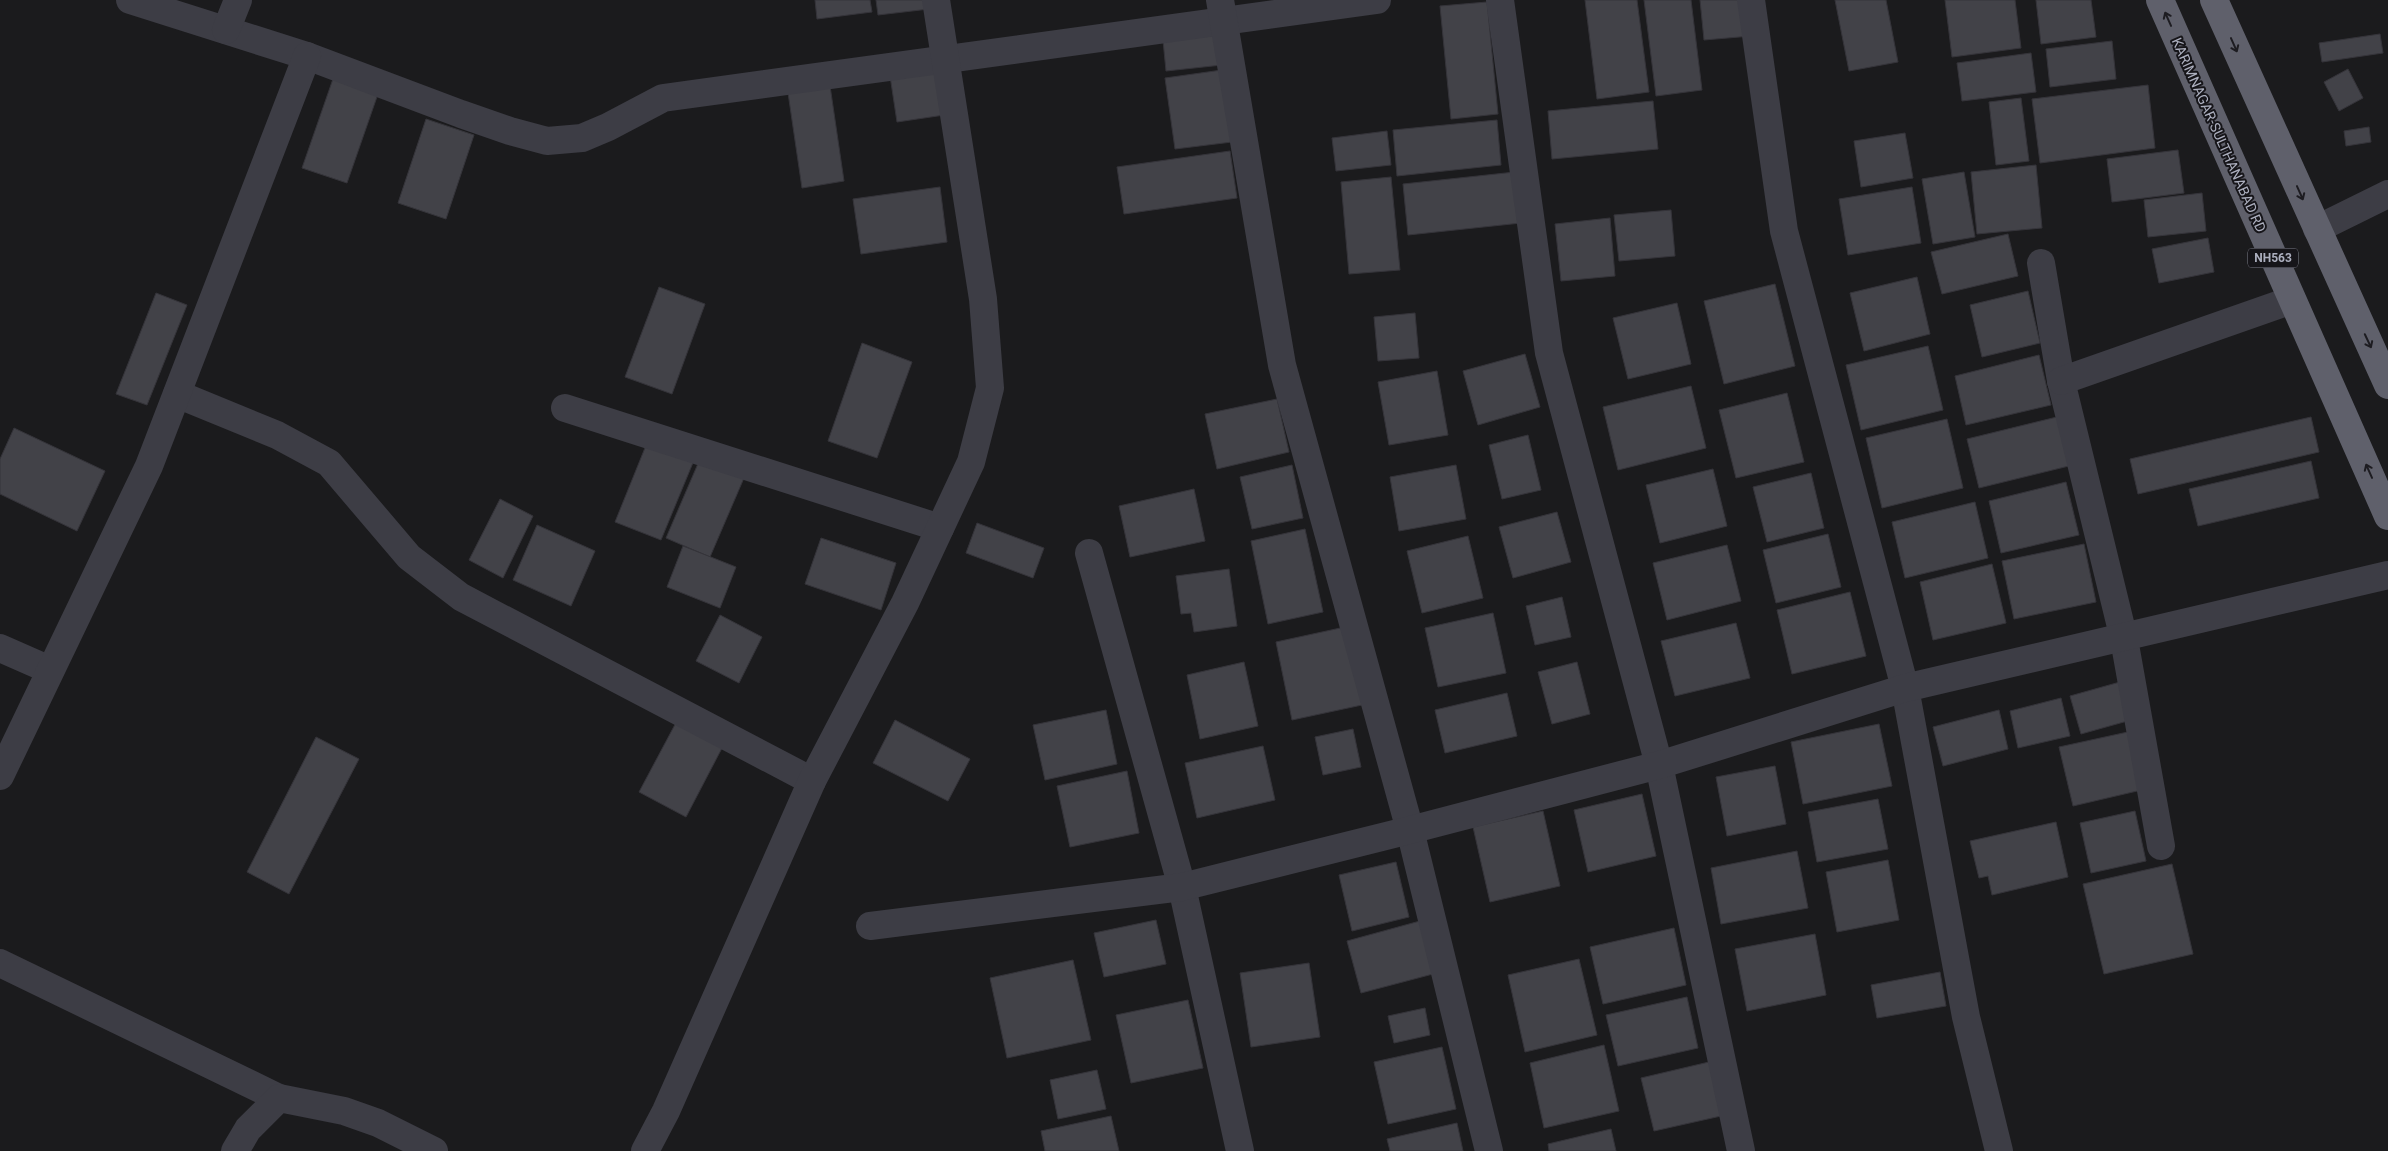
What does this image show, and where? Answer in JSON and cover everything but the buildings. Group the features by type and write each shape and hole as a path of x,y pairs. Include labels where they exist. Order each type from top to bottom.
{"highway":[{"name":"KARIMNAGAR-SULTHANABAD RD","path":"2160,0 2388,516"},
{"path":"2214,0 2388,386"}],"street":[{"path":"130,0 307,56 510,132 547,141 582,138 608,127 663,98 945,59 1222,10 1377,0"},
{"path":"226,30 238,0"},
{"path":"645,1151 666,1111 812,781 905,603 972,462 990,388 983,299 936,0"},
{"path":"1500,0 1550,353 1659,765 1741,1151"},
{"path":"1751,0 1784,232 1905,688 1966,1018 1999,1151"},
{"path":"1222,10 1282,365 1410,830 1489,1151"},
{"path":"0,776 149,466 307,56"},
{"path":"2317,230 2388,194"},
{"path":"2041,263 2060,380 2124,639 2161,846"},
{"path":"2060,380 2292,300"},
{"path":"177,394 277,435 329,462 409,557 461,598 812,781"},
{"path":"565,408 940,528"},
{"path":"1089,553 1182,887 1240,1151"},
{"path":"870,926 1182,887 1659,765 1905,688 2124,639 2388,576"},
{"path":"0,648 50,670"},
{"path":"0,963 279,1098 344,1112 370,1120 434,1151"},
{"path":"235,1151 248,1129 279,1098"}]}
